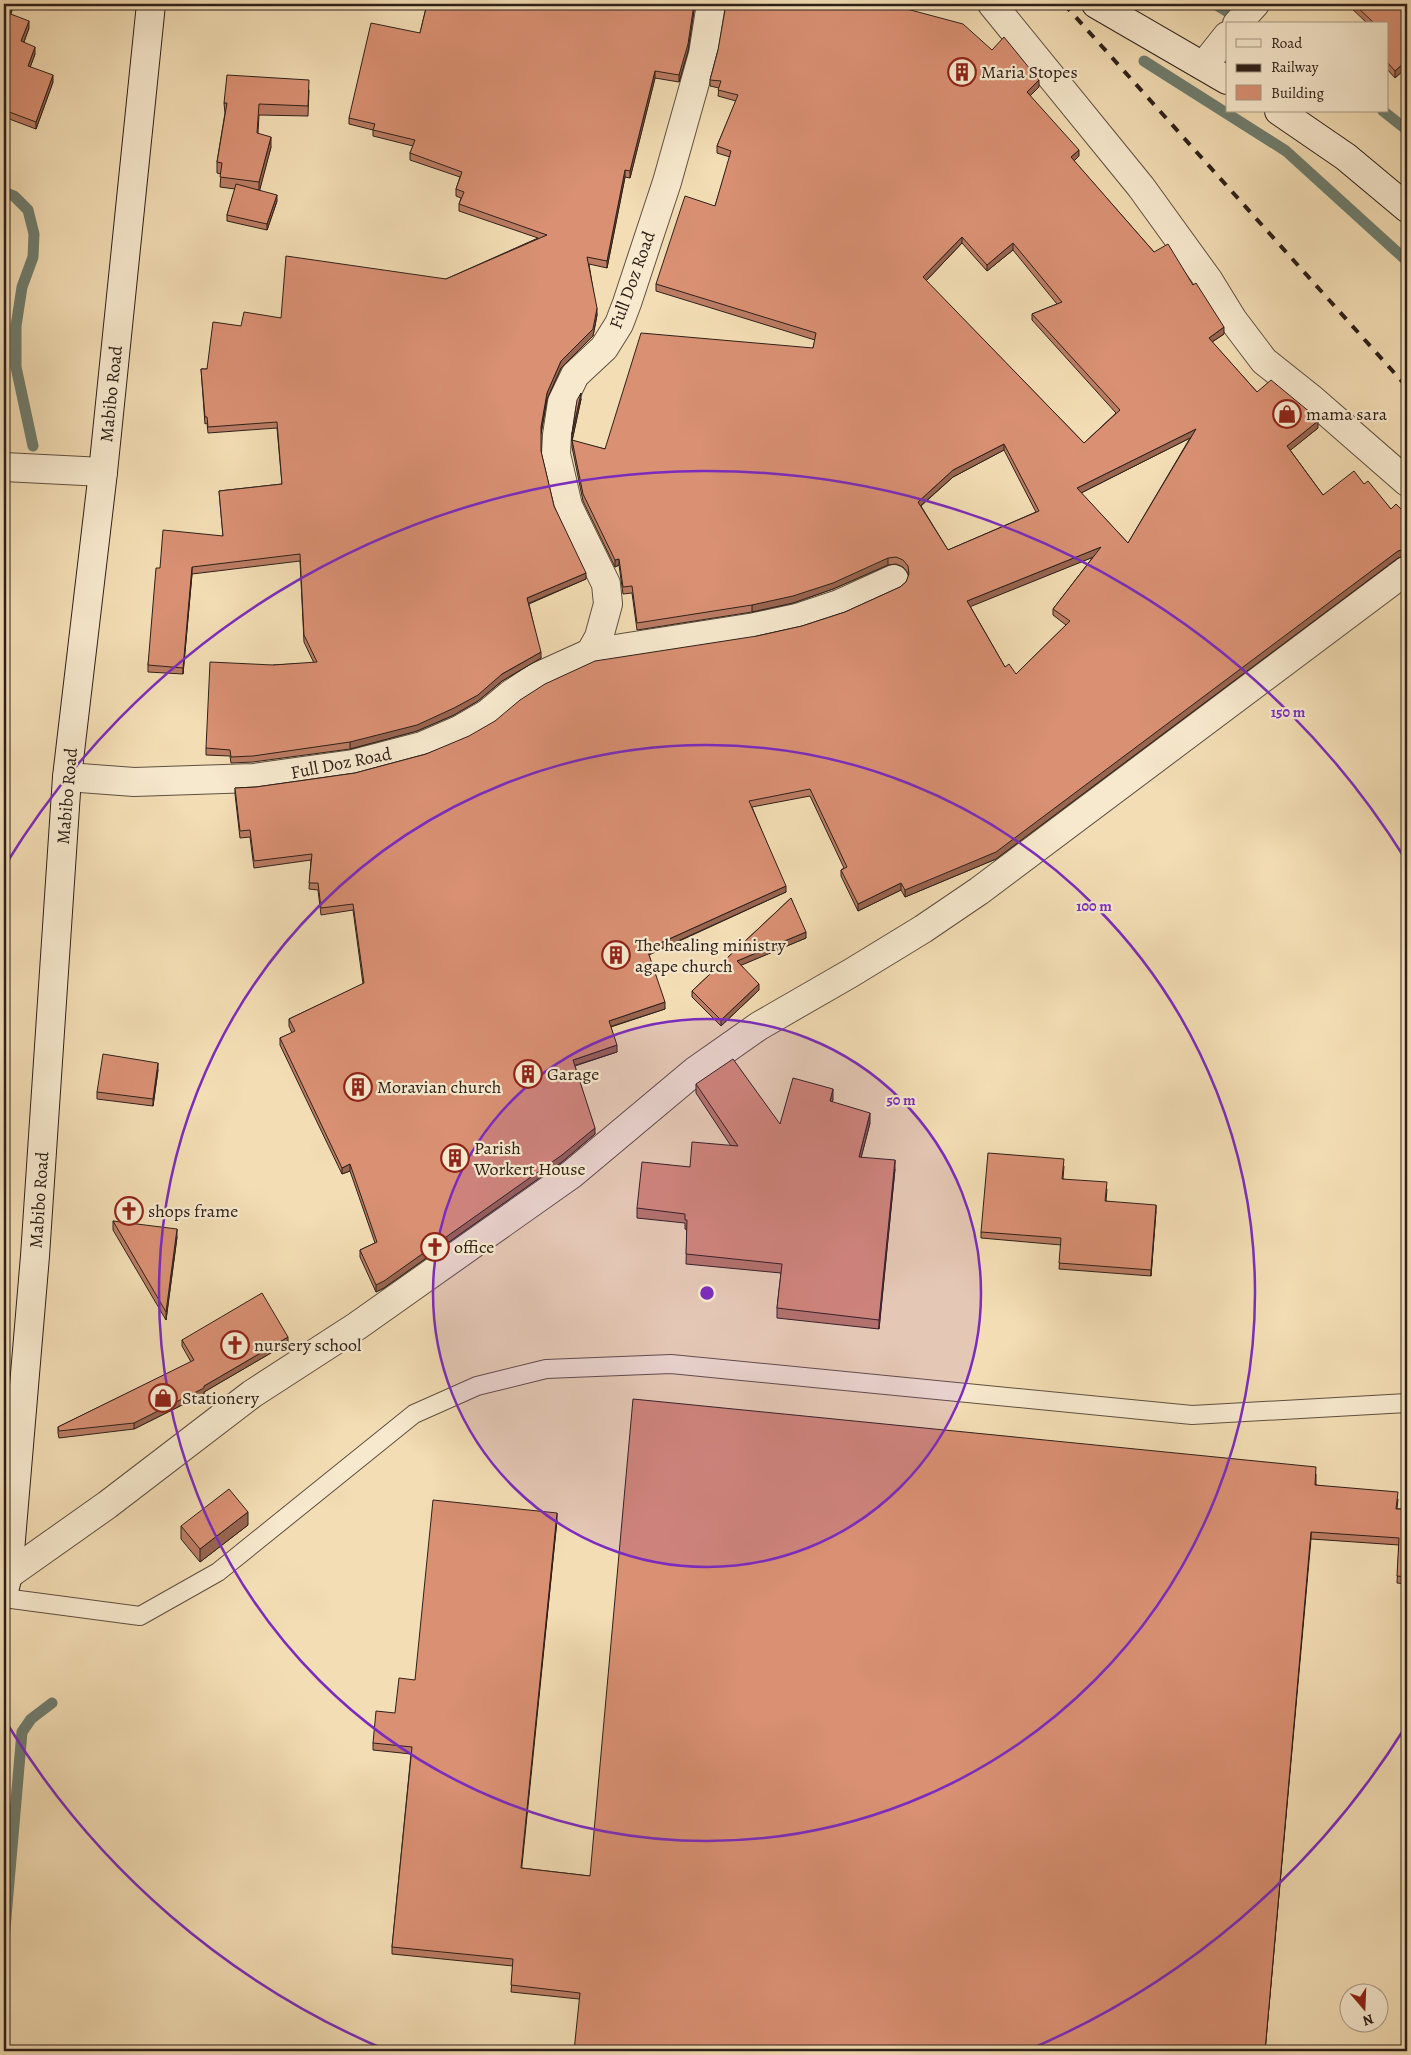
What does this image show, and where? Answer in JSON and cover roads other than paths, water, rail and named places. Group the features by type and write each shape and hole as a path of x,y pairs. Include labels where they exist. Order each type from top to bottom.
{"street":[{"name":"Mabibo Road","path":"5,1588 35,1256 67,777 104,472 151,4"},
{"name":"Full Doz Road","path":"590,653 599,637 608,604 606,584 568,506 556,454 562,402 575,375 604,348 619,324 625,310 667,182 698,72 703,54 711,4"},
{"path":"992,4 1141,187 1210,281 1233,320 1264,361 1313,400 1407,482"},
{"path":"1239,22 1255,4"},
{"path":"1103,6 1226,79"},
{"path":"1204,65 1226,37"},
{"path":"1280,112 1346,157 1407,208"},
{"path":"4,467 104,472"},
{"path":"5,1588 107,1505 252,1394 357,1326 572,1174 695,1071 759,1026 851,974 979,892 1072,824 1407,570"},
{"name":"Full Doz Road","path":"67,777 134,782 254,778 353,764 422,746 461,729 487,714 511,694 538,677 590,653 755,627 797,618 839,604 894,579"}],"lane":[{"path":"5,1588 140,1616 218,1572 414,1414 477,1386 546,1369 671,1364 1192,1414 1407,1404"}],"waterway":[{"path":"1215,4 1241,20"},
{"path":"1144,61 1286,151 1407,261"},
{"path":"1384,112 1407,130"},
{"path":"4,192 14,196 28,210 34,234 33,257 22,287 16,326 16,367 33,446"},
{"path":"4,1940 22,1732 31,1719 52,1703"}],"railway":[{"path":"1064,4 1407,387"}],"place":[{"name":"Maria Stopes","path":"962,72"},
{"name":"mama sara","path":"1287,414"},
{"name":"The healing ministry agape church","path":"616,955"},
{"name":"Garage","path":"528,1074"},
{"name":"Moravian church","path":"358,1087"},
{"name":"Parish Workert House","path":"455,1158"},
{"name":"shops frame","path":"129,1211"},
{"name":"office","path":"435,1247"},
{"name":"nursery school","path":"235,1345"},
{"name":"Stationery","path":"163,1398"}]}
